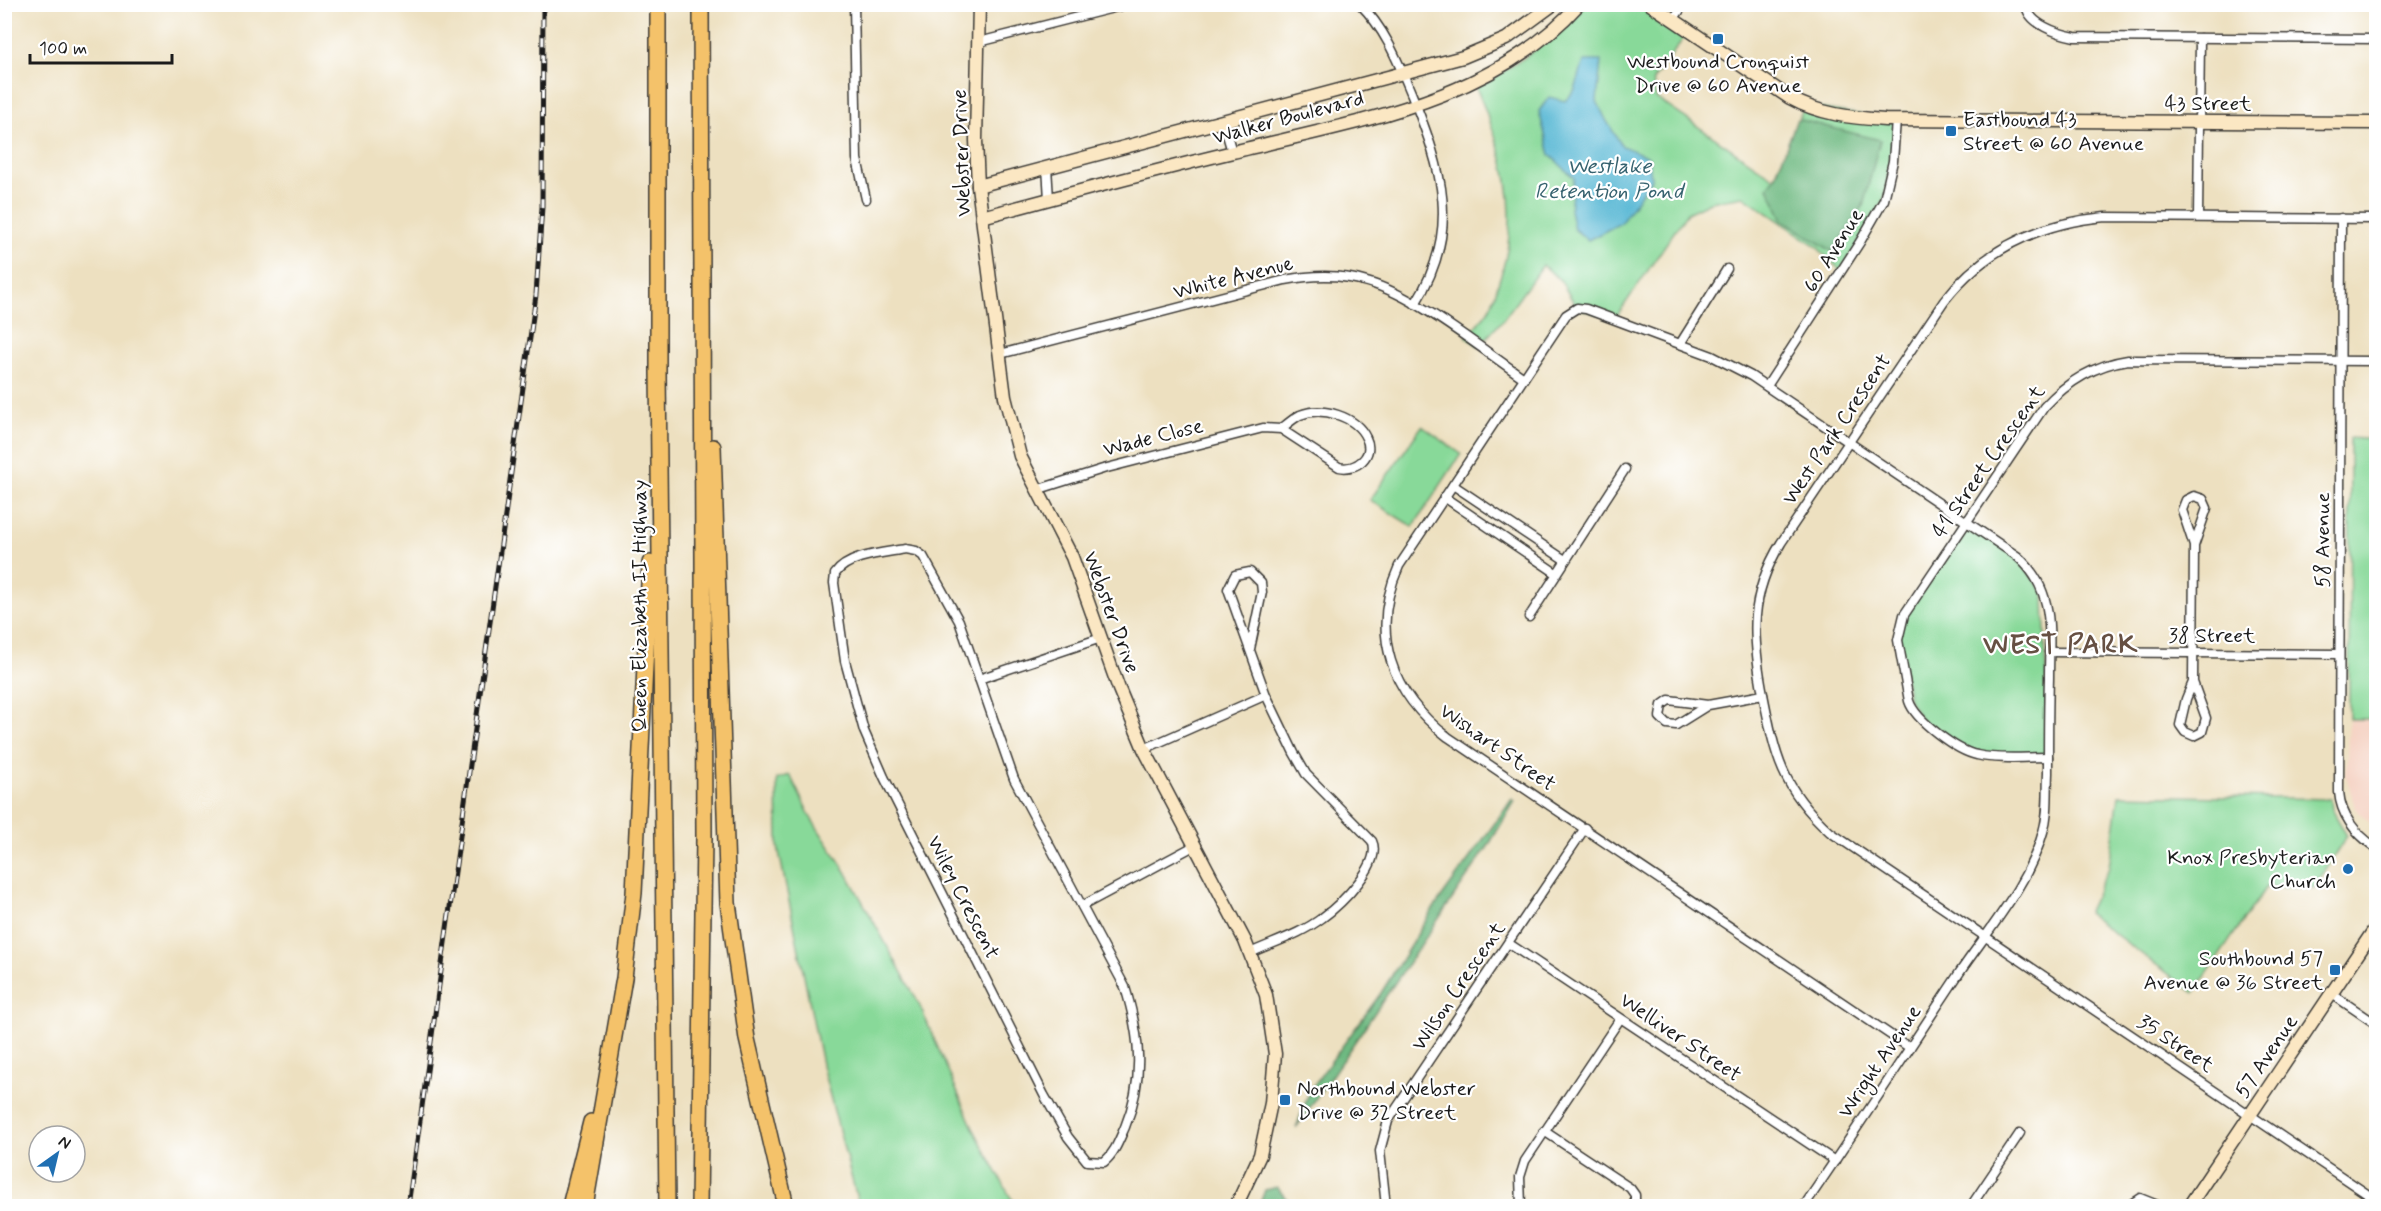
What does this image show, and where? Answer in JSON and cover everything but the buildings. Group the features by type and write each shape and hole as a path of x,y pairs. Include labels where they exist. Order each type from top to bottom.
{"highway":[{"name":"Queen Elizabeth II Highway","path":"658,4 658,371 667,1206"},
{"path":"699,1206 704,838 701,4"},
{"path":"702,279 711,362 728,903 747,1039 786,1206"},
{"path":"585,1206 616,1021 634,893 658,371"},
{"path":"570,1206 616,1021"},
{"path":"775,1152 794,1206"}],"street":[{"path":"854,4 857,159 866,199"},
{"name":"Webster Drive","path":"979,4 976,140 978,186 1005,397 1012,429 1020,456 1072,557 1144,749 1250,953 1266,995 1271,1021 1274,1084 1260,1155 1236,1206"},
{"path":"979,42 1129,4"},
{"path":"1360,4 1382,30 1403,74 1437,164 1444,206 1441,244 1437,260 1415,304"},
{"name":"Walker Boulevard","path":"978,186 1403,74 1496,45 1520,31 1554,4"},
{"name":"Walker Boulevard","path":"981,217 1415,104 1470,85 1540,41 1579,4"},
{"name":"43 Street","path":"1650,4 1775,89 1804,106 1843,116 1896,120 2376,123"},
{"path":"1673,20 1684,4"},
{"path":"2026,4 2030,16 2059,33 2075,37 2376,39"},
{"path":"2198,217 2200,39"},
{"name":"60 Avenue","path":"1767,386 1860,242 1884,200 1893,161 1896,120"},
{"path":"1223,121 1232,152"},
{"path":"1047,167 1049,199"},
{"name":"West Park Crescent","path":"1984,936 1840,840 1820,823 1799,799 1779,763 1764,695 1754,632 1758,598 1765,572 1781,543 1952,290 1971,270 2007,246 2040,230 2085,219 2198,217 2376,219"},
{"name":"58 Avenue","path":"2341,218 2339,800 2352,827 2376,848"},
{"path":"1680,344 1727,269"},
{"name":"White Avenue","path":"1000,354 1301,277 1332,276 1367,281 1392,291 1415,304 1524,378"},
{"name":"Wishart Street","path":"1910,1047 1434,727 1408,698 1395,674 1385,631 1390,590 1404,557 1566,315 1577,308 1680,344 1734,366 2017,556 2040,582 2049,612 2049,652"},
{"name":"41 Street Crescent","path":"2048,757 1975,755 1924,723 1911,709 1898,640 1899,627 1904,615 2044,407 2075,379 2102,366 2140,359 2376,361"},
{"name":"Wade Close","path":"1036,490 1102,469 1250,431 1281,429 1300,415 1312,412 1331,412 1361,430 1368,440 1368,450 1363,461 1356,466 1348,469 1339,467 1281,429"},
{"path":"1529,617 1626,469"},
{"path":"1453,485 1565,560"},
{"path":"2193,682 2206,718 2202,732 2194,736 2185,732 2180,725 2193,682 2194,653 2194,546 2182,510 2186,500 2194,496 2203,500 2207,508 2194,546"},
{"path":"1444,497 1556,573"},
{"name":"Wiley Crescent","path":"905,549 920,553 959,621 979,679 1014,779 1125,987 1136,1022 1140,1050 1139,1078 1134,1104 1110,1157 1095,1163 1087,1161 1068,1137 1048,1103 884,777 864,731 845,661 834,583 839,567 855,560 905,549"},
{"path":"1250,649 1262,592 1261,583 1250,572 1235,575 1228,589 1266,695 1306,774 1372,841 1375,849 1375,857 1364,874 1322,918 1250,953"},
{"path":"979,679 1101,638"},
{"name":"38 Street","path":"2049,652 2339,654"},
{"name":"Wright Avenue","path":"1804,1206 2024,876 2040,843 2047,812 2049,652"},
{"path":"1144,749 1266,695"},
{"path":"1708,705 1676,725 1666,724 1660,717 1662,705 1669,700 1708,705 1764,695"},
{"name":"Wilson Crescent","path":"1386,1206 1380,1151 1384,1129 1585,828"},
{"path":"1082,906 1194,846"},
{"name":"57 Avenue","path":"2189,1206 2376,927"},
{"name":"35 Street","path":"1984,936 2376,1200"},
{"name":"Welliver Street","path":"1508,943 1835,1161"},
{"path":"2332,994 2376,1024"},
{"path":"1521,1206 1519,1185 1522,1168 1544,1131 1620,1019"},
{"path":"1544,1131 1630,1188 1635,1196 1635,1206"},
{"path":"1971,1206 2020,1133"},
{"path":"2128,1206 2140,1198 2160,1206"}],"shaded area":[{"path":"2349,719 2376,719 2376,829 2355,808 2346,775"}],"green space":[{"path":"1584,5 1650,5 1689,31 1653,80 1656,98 1774,178 1804,106 1896,120 1884,200 1841,271 1816,246 1743,196 1710,202 1687,213 1615,319 1577,308 1561,281 1543,265 1503,320 1479,346 1466,337 1490,308 1506,255 1510,229 1507,181 1494,133 1475,85 1506,70 1534,51"},
{"path":"1797,119 1880,140 1863,206 1833,252 1783,220 1768,187 1775,178"},
{"path":"1422,426 1461,454 1413,527 1370,500"},
{"path":"2350,438 2376,440 2376,719 2349,719"},
{"path":"1967,521 2017,556 2044,593 2048,757 1970,753 1924,723 1909,701 1898,640 1900,622"},
{"path":"790,775 812,820 845,870 918,1002 973,1128 1011,1198 1020,1206 859,1206 823,1069 778,847 777,779"},
{"path":"2119,795 2331,799 2332,809 2347,836 2314,888 2266,887 2194,993 2087,913 2109,867"},
{"path":"1512,799 1515,801 1487,848 1296,1128 1310,1090 1381,993 1431,912"},
{"path":"1277,1187 1292,1206 1259,1206 1265,1190"}],"water":[{"name":"Westlake Retention Pond","path":"1584,61 1601,61 1597,101 1622,146 1649,157 1651,179 1621,223 1588,240 1574,229 1570,210 1574,178 1550,155 1539,111 1549,97 1565,101 1575,90"}],"railway":[{"path":"408,1206 536,295 542,207 543,4"}],"place":[{"name":"Westbound Cronquist Drive @ 60 Avenue","path":"1718,39"},
{"name":"Eastbound 43 Street @ 60 Avenue","path":"1951,131"},
{"name":"Knox Presbyterian Church","path":"2348,869"},
{"name":"Southbound 57 Avenue @ 36 Street","path":"2335,970"},
{"name":"Northbound Webster Drive @ 32 Street","path":"1285,1100"}],"district":[{"name":"WEST PARK","path":"2061,644"}]}
